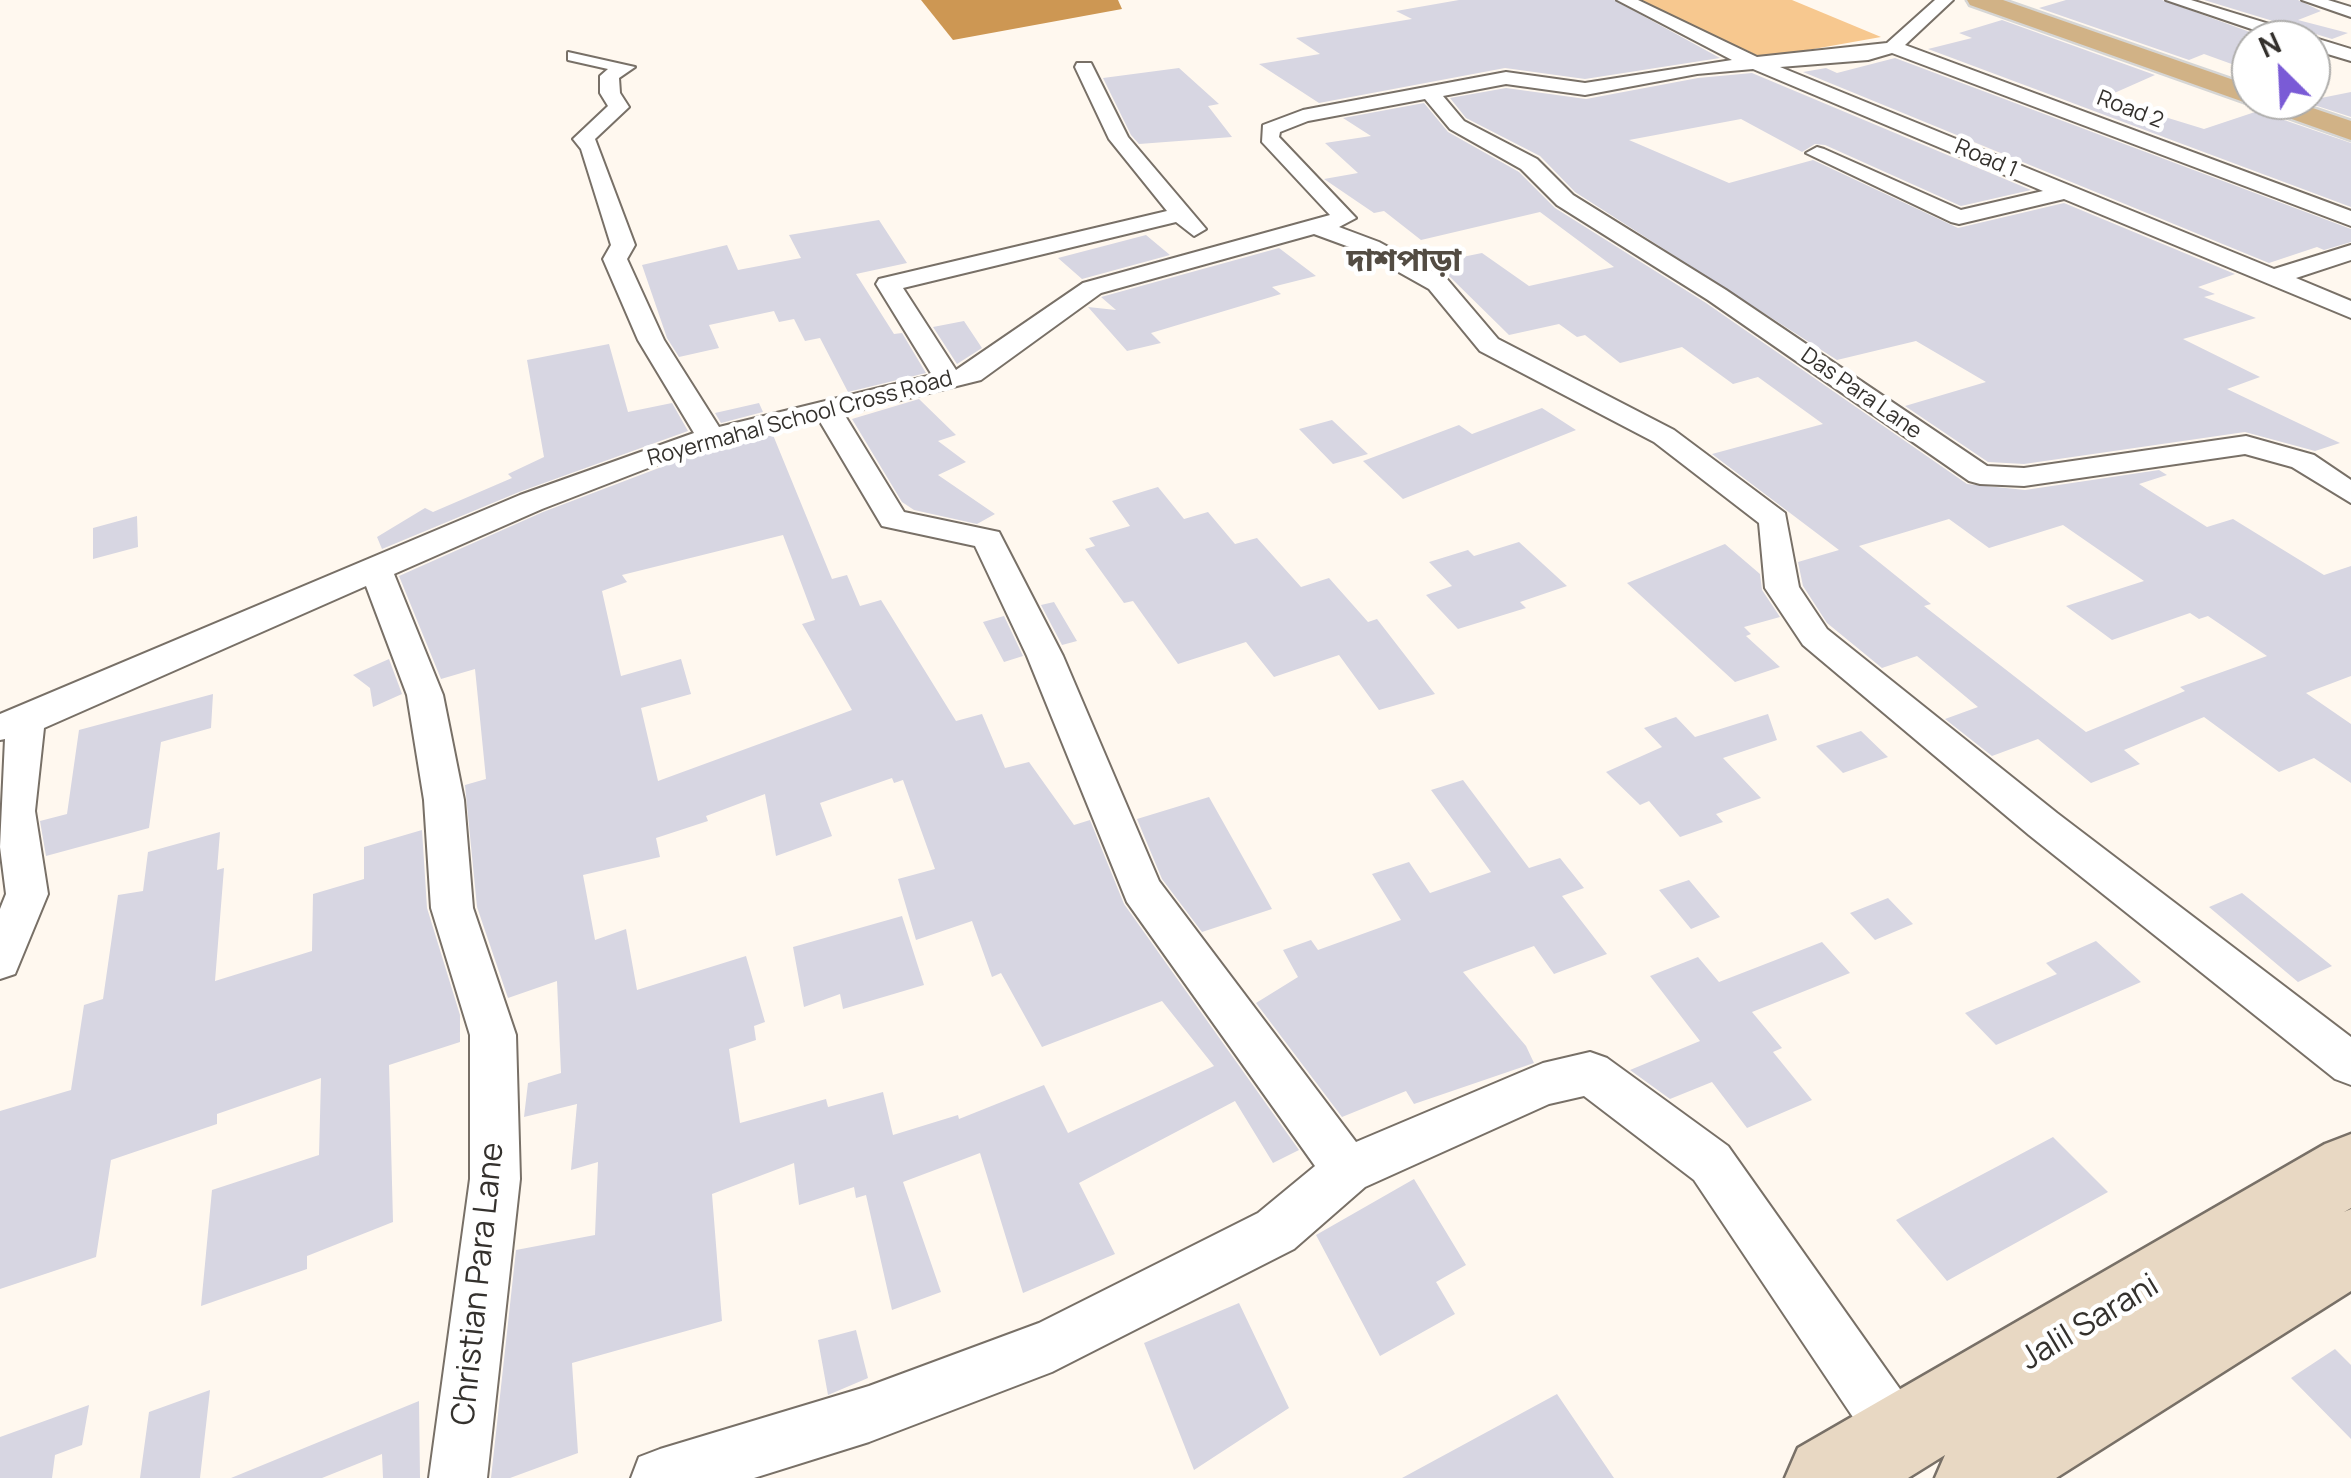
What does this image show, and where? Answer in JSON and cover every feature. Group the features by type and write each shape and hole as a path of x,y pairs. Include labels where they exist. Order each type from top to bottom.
{"main road":[{"path":"1980,0 2231,89"},
{"path":"2004,0 2231,79"},
{"path":"2319,120 2351,131"},
{"name":"Jalil Sarani","path":"1828,1478 2351,1168"},
{"path":"1978,1478 2351,1247"}],"street":[{"name":"Road 1","path":"1625,0 1752,62 2351,310"},
{"path":"1316,226 1345,218 1270,138 1270,129 1303,116 1506,78 1585,89 1752,62 1868,54 1892,48 1945,0"},
{"path":"2174,0 2238,20"},
{"path":"2310,0 2351,12"},
{"name":"Road 2","path":"1892,48 2347,215"},
{"path":"576,56 626,67 609,76 610,92 619,106 583,138 592,147 623,245 615,260 651,340 711,438"},
{"path":"1084,67 1119,139 1214,254"},
{"name":"Das Para Lane","path":"1429,92 1458,125 1528,164 1565,200 1717,295 1980,475 2024,477 2246,445 2303,462 2351,494"},
{"path":"1817,153 1959,216 2066,192"},
{"path":"948,380 888,284 1181,214"},
{"path":"1316,226 1370,247 1438,284 1489,345 1664,436 1774,520 1782,588 1815,637 2043,824 2351,1064"},
{"name":"Royermahal School Cross Road","path":"13,724 531,502 711,438 971,374 1092,288 1316,226"},
{"path":"2273,278 2351,252"},
{"path":"828,409 893,519 988,540 1045,656 1142,890 1347,1170"},
{"name":"Christian Para Lane","path":"376,568 424,696 444,800 452,908 493,1035 495,1179 458,1478"},
{"path":"0,961 27,894 15,812 13,724"},
{"path":"660,1478 869,1414 1052,1345 1276,1232 1347,1170 1543,1084 1590,1073 1711,1163 1899,1436"}],"shaded area":[{"path":"921,0 1118,0 1122,9 953,40"},
{"path":"1637,0 1792,0 1881,37 1763,58"}],"building":[{"path":"1459,0 1614,0 1720,58 1585,79 1505,68 1319,103 1259,64 1320,54 1296,38 1412,19 1396,11"},
{"path":"2066,0 2162,0 2231,25 2231,64 2204,54 2189,60 2039,8"},
{"path":"2204,0 2298,0 2321,11 2298,20 2270,20"},
{"path":"2002,20 2155,75 2103,98 2204,129 2231,120 2284,120 2351,143 2351,207 1928,49 1972,38 1959,33"},
{"path":"2331,29 2348,33 2332,39"},
{"path":"1895,58 2351,229 2351,242 2324,250 2317,247 2269,263 1803,72 1826,68 1837,73"},
{"path":"1179,68 1219,104 1208,106 1232,137 1139,144 1131,135 1103,78"},
{"path":"1752,73 2031,190 1961,206 1825,145 1815,144 1802,152 1741,119 1629,140 1729,183 1813,160 1958,228 2064,203 2235,274 2198,287 2215,294 2204,297 2256,318 2183,339 2260,377 2227,389 2340,443 2315,451 2245,432 2024,464 1988,462 1905,406 1986,382 1916,341 1837,360 1575,192 1540,156 1466,118 1450,98 1506,88 1586,99 1698,78"},
{"path":"2351,92 2351,117 2331,110 2331,96"},
{"path":"1424,103 1448,132 1519,172 1555,208 1706,303 1967,484 2025,490 2159,470 2167,475 2139,484 2207,527 2233,519 2324,575 2351,566 2351,676 2306,693 2351,724 2351,783 2314,758 2279,772 2204,717 2124,750 2140,764 2091,783 2038,739 1992,756 1945,719 1978,707 1917,656 1882,668 1827,623 1803,586 1798,562 1839,550 1712,454 1823,424 1758,377 1733,384 1682,347 1620,363 1585,335 1577,337 1559,324 1509,335 1450,277 1428,264 1482,253 1529,286 1614,267 1540,212 1421,240 1384,211 1374,213 1324,179 1358,173 1325,143 1371,136 1343,118","holes":["1949,519 1989,548 2063,525 2144,581 2066,606 2112,640 2190,613 2199,619 2208,616 2267,656 2180,687 2185,691 2086,732 1924,606 1931,604 1859,546"]},
{"path":"879,220 907,263 856,274 894,334 902,333 926,373 848,392 820,338 805,341 794,319 779,322 774,311 709,325 719,348 679,357 667,338 642,265 727,245 738,270 801,258 789,235"},
{"path":"1146,235 1170,255 1082,279 1058,258"},
{"path":"1279,248 1316,276 1272,287 1281,294 1151,333 1161,343 1127,351 1088,307 1116,310 1101,297"},
{"path":"964,321 982,348 957,364 933,327"},
{"path":"609,344 628,412 672,403 688,431 519,492 382,549 377,537 425,508 433,512 512,478 508,474 544,457 527,360"},
{"path":"919,399 956,435 938,441 966,462 938,475 995,514 977,524 914,510 902,502 852,419"},
{"path":"759,403 763,412 721,423 715,413"},
{"path":"1542,408 1576,430 1403,499 1363,461 1459,425 1472,434"},
{"path":"1332,420 1368,454 1333,464 1299,429"},
{"path":"773,435 832,579 847,575 860,606 881,600 956,721 982,714 1005,768 1029,762 1074,825 1090,820 1124,904 1299,1150 1273,1163 1235,1101 1079,1183 1115,1254 1023,1293 980,1153 903,1182 941,1292 892,1310 866,1195 856,1198 854,1187 799,1205 794,1163 712,1194 722,1321 572,1363 578,1453 510,1478 491,1478 516,1250 595,1235 598,1162 571,1170 577,1104 524,1117 528,1083 561,1073 557,981 508,998 477,907 465,785 486,779 475,669 441,679 399,576 543,512 693,455","holes":["783,535 815,620 802,624 852,710 658,781 641,708 691,694 681,659 621,676 602,591 627,582 622,575","892,778 894,783 903,780 935,869 898,879 916,940 972,921 992,977 1001,973 1042,1047 1162,1001 1214,1066 1068,1133 1044,1085 959,1119 958,1115 893,1135 883,1092 828,1107 826,1099 740,1123 729,1049 756,1040 754,1026 765,1022 746,956 637,990 626,929 595,940 583,875 660,857 656,838 708,821 706,816 765,794 776,856 832,836 820,803"]},
{"path":"1158,487 1184,519 1208,512 1235,544 1257,538 1301,587 1329,578 1368,622 1377,619 1435,694 1379,710 1339,655 1274,677 1246,642 1178,664 1133,601 1124,603 1085,549 1095,546 1089,538 1130,526 1112,501"},
{"path":"137,516 138,547 93,559 93,528"},
{"path":"1519,542 1567,586 1520,602 1526,608 1458,629 1426,595 1452,586 1429,562 1468,550 1474,556"},
{"path":"1725,544 1760,574 1762,590 1780,617 1744,627 1751,634 1746,636 1780,667 1735,682 1627,583"},
{"path":"1054,602 1077,641 1062,645 1041,605"},
{"path":"1004,616 1023,656 1004,662 983,622"},
{"path":"389,659 402,694 373,707 370,688 353,675"},
{"path":"213,694 211,728 161,742 149,828 46,856 40,821 67,814 79,730"},
{"path":"1768,714 1777,740 1723,758 1761,798 1716,814 1723,822 1680,837 1649,801 1640,805 1606,772 1662,747 1644,728 1676,717 1695,737"},
{"path":"1861,731 1888,757 1843,773 1816,746"},
{"path":"1463,780 1529,868 1560,858 1584,888 1562,896 1607,954 1554,974 1534,946 1463,972 1526,1046 1534,1063 1414,1104 1406,1091 1342,1117 1256,1003 1298,977 1283,950 1311,940 1318,950 1401,920 1372,874 1409,862 1430,893 1491,872 1431,790"},
{"path":"1209,797 1272,909 1202,932 1162,879 1137,819"},
{"path":"422,830 427,908 460,1015 460,1042 389,1065 393,1222 307,1256 307,1269 201,1306 212,1190 319,1155 321,1078 217,1114 217,1124 111,1160 96,1257 0,1289 0,1111 71,1090 84,1005 103,999 118,895 143,891 148,852 220,832 217,870 224,868 215,981 312,951 313,894 364,879 364,847"},
{"path":"1689,880 1720,917 1691,929 1659,890"},
{"path":"2242,893 2332,966 2298,982 2209,907"},
{"path":"1888,898 1913,924 1875,940 1850,913"},
{"path":"902,916 924,985 843,1009 840,994 804,1007 793,947"},
{"path":"2096,941 2141,982 1996,1045 1965,1013 2057,974 2046,963"},
{"path":"1822,942 1850,973 1752,1012 1782,1048 1773,1052 1812,1100 1747,1128 1712,1082 1670,1099 1630,1070 1700,1041 1650,976 1698,957 1719,982"},
{"path":"2053,1137 2108,1192 1947,1281 1896,1220"},
{"path":"1414,1179 1466,1265 1436,1282 1455,1314 1380,1356 1316,1235"},
{"path":"1239,1303 1289,1408 1194,1470 1144,1343"},
{"path":"856,1330 868,1378 828,1395 818,1340"},
{"path":"2335,1349 2351,1365 2351,1439 2291,1378"},
{"path":"210,1390 200,1478 140,1478 149,1412"},
{"path":"1557,1394 1614,1478 1402,1478"},
{"path":"419,1401 420,1478 383,1478 382,1454 322,1478 231,1478"},
{"path":"89,1405 82,1445 55,1455 52,1478 0,1478 0,1437"}],"district":[{"name":"দাশপাড়া","path":"1404,262"}]}
